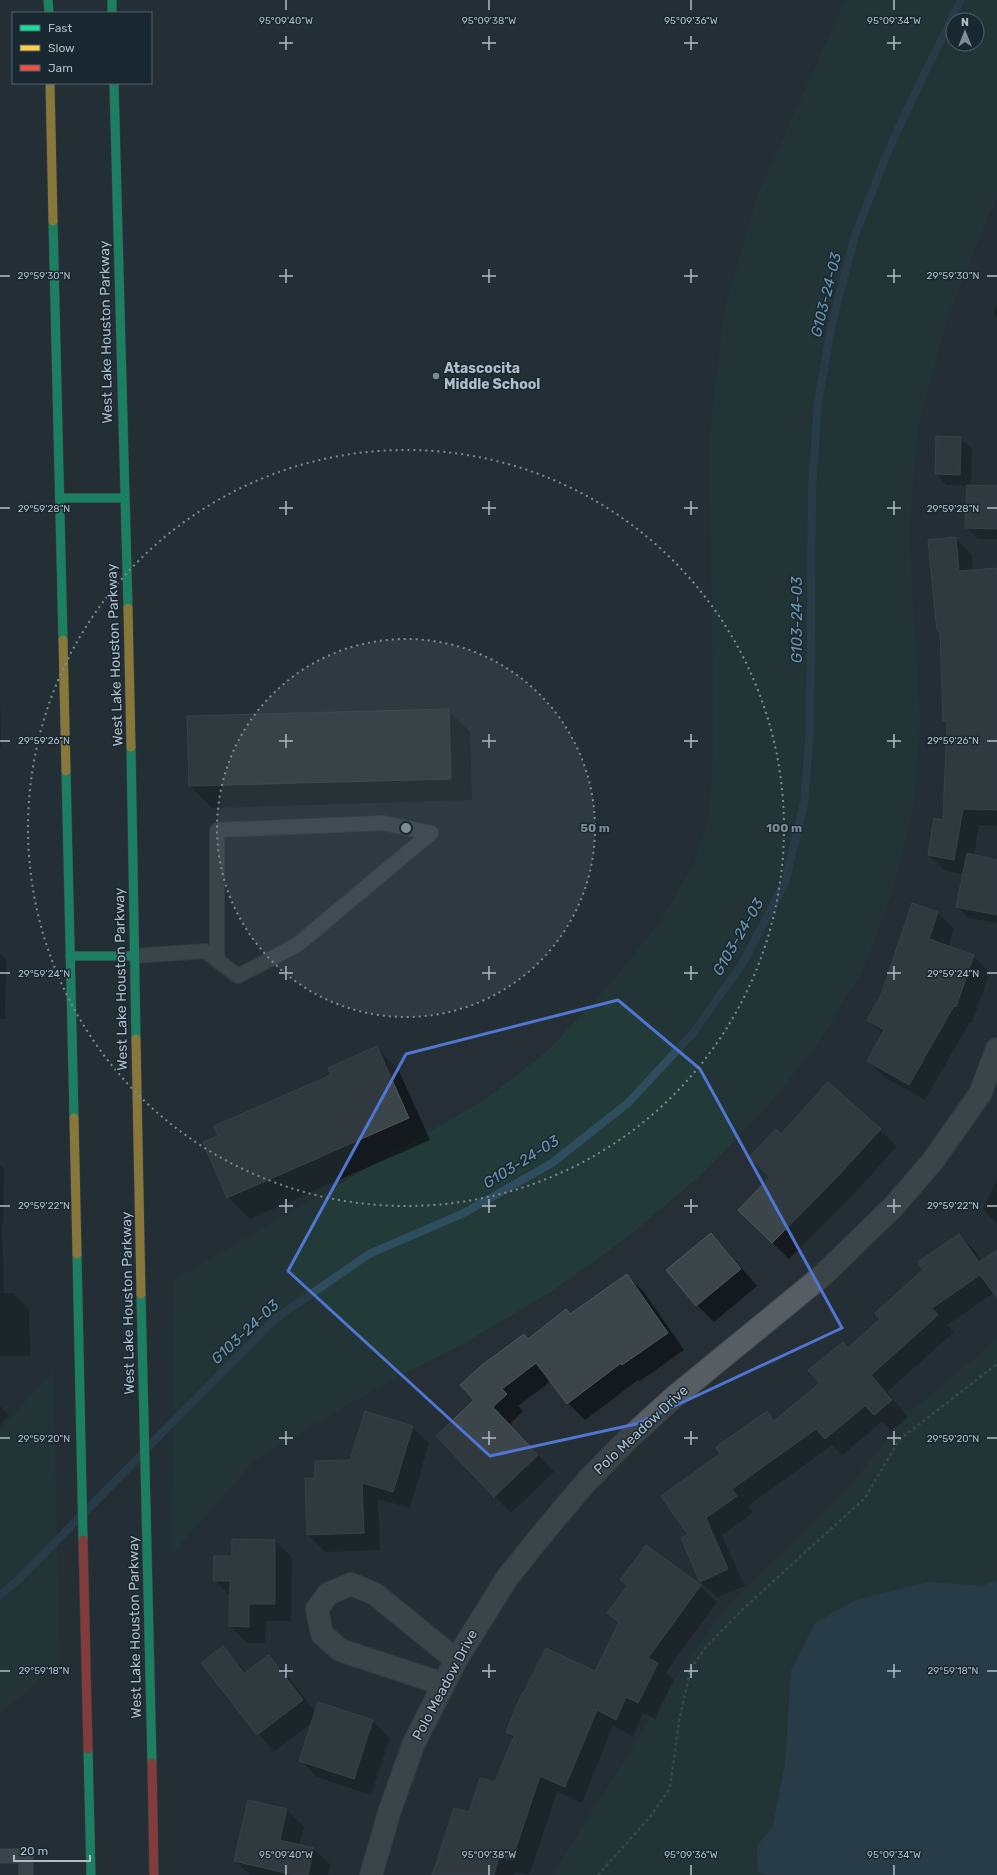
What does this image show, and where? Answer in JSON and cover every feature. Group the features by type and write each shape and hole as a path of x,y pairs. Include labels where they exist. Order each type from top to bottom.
{"main road":[{"path":"48,0 49,12"},
{"path":"112,0 112,12"},
{"path":"50,84 91,1875"},
{"name":"West Lake Houston Parkway","path":"114,84 131,713 134,956 154,1875"},
{"path":"60,498 124,498"},
{"path":"70,956 134,956"}],"street":[{"name":"Polo Meadow Drive","path":"371,1875 390,1810 414,1743 456,1660 507,1578 586,1481 628,1440 673,1398 822,1276 893,1207 932,1162 980,1094 995,1057"},
{"path":"443,1684 340,1650 322,1634 317,1609 328,1594 351,1584 375,1594 456,1660"}],"lane":[{"path":"134,956 205,951 238,976 297,945 431,833 383,823 217,830 217,960"},
{"path":"0,1856 26,1856 26,1875"}],"path":[{"path":"598,1875 650,1818 670,1788 679,1721 691,1668 706,1647 744,1608 865,1498 899,1440 997,1364"}],"highlighted area":[{"path":"618,1000 700,1069 842,1328 636,1424 490,1456 288,1271 406,1054"}],"green space":[{"path":"845,0 997,0 997,197 947,320 918,426 909,531 920,725 913,809 892,893 863,970 817,1045 763,1112 701,1175 629,1236 554,1290 463,1344 373,1390 255,1460 172,1554 174,1280 484,1100 546,1052 607,988 658,925 693,865 709,817 713,756 709,442 724,311 757,197"},
{"path":"997,1339 997,1875 552,1875 679,1673 724,1610 850,1485 910,1412"},
{"path":"53,1372 60,1662 0,1714 0,1429"}],"water":[{"path":"997,1580 997,1875 767,1875 758,1871 757,1846 773,1826 785,1764 791,1671 815,1623 856,1600 928,1582 982,1586"}],"building":[{"path":"936,436 961,437 960,475 935,474"},
{"path":"967,485 997,486 997,529 965,528"},
{"path":"956,537 959,571 997,568 997,810 963,809 954,860 928,855 934,818 943,820 947,721 943,721 940,631 937,631 928,540"},
{"path":"449,709 451,779 189,786 187,716"},
{"path":"967,853 997,860 997,915 956,907"},
{"path":"912,903 938,912 929,939 974,955 956,1007 954,1006 909,1085 867,1061 884,1030 867,1020 881,995"},
{"path":"377,1046 409,1118 227,1198 203,1142 218,1136 214,1126 331,1075 328,1068"},
{"path":"828,1082 881,1129 839,1175 772,1243 738,1210 770,1177 749,1157 776,1129 781,1134"},
{"path":"711,1233 741,1269 696,1306 666,1270"},
{"path":"959,1234 979,1262 997,1250 997,1298 980,1275 932,1308 938,1315 871,1375 892,1400 874,1415 865,1406 825,1439 816,1429 732,1489 737,1496 706,1518 728,1569 700,1582 681,1538 688,1535 661,1496 720,1454 716,1447 767,1411 774,1421 820,1383 808,1370 843,1342 848,1348 880,1319 875,1313 923,1270 918,1262"},
{"path":"627,1274 668,1333 622,1365 621,1363 567,1404 536,1363 502,1389 507,1394 493,1407 538,1455 494,1497 436,1436 474,1400 460,1385 482,1365 524,1334 528,1339 566,1309 570,1314"},
{"path":"365,1411 413,1426 393,1492 362,1483 364,1533 307,1535 305,1478 315,1478 315,1461 350,1460"},
{"path":"232,1539 275,1540 275,1604 249,1604 249,1627 229,1626 230,1581 213,1581 214,1556 232,1556"},
{"path":"646,1545 701,1585 648,1658 658,1663 638,1703 626,1697 616,1720 597,1710 565,1787 540,1776 512,1860 499,1856 494,1875 432,1875 454,1808 469,1812 480,1778 495,1782 514,1736 506,1732 522,1693 523,1694 546,1648 595,1671 619,1622 607,1613 628,1585 620,1580"},
{"path":"223,1646 244,1673 269,1655 303,1700 257,1735 201,1663"},
{"path":"318,1702 373,1720 354,1779 299,1761"},
{"path":"248,1800 287,1809 280,1840 314,1848 308,1875 294,1875 234,1861"}],"waterway":[{"name":"G103-24-03","path":"149,1446 275,1319 369,1254 464,1213 552,1163 628,1103 693,1033 742,964 785,883 804,803 810,729 812,488 818,402 832,323 855,235 889,149 961,0"},
{"name":"G103-24-03","path":"0,1595 17,1581 141,1455"}],"traffic: fast":[{"path":"48,0 49,12"},
{"path":"112,0 112,12"},
{"path":"114,84 128,608"},
{"path":"53,221 63,640"},
{"path":"60,498 124,498"},
{"path":"131,747 136,1039"},
{"path":"66,771 74,1118"},
{"path":"70,956 134,956"},
{"path":"77,1254 83,1540"},
{"path":"141,1294 152,1763"},
{"path":"88,1749 91,1875"}],"traffic: slow":[{"path":"50,84 53,221"},
{"path":"128,608 131,747"},
{"path":"63,640 66,771"},
{"path":"136,1039 141,1294"},
{"path":"74,1118 77,1254"}],"traffic: jam":[{"path":"83,1540 88,1749"},
{"path":"152,1763 154,1875"}],"place":[{"name":"Atascocita Middle School","path":"436,376"}]}
